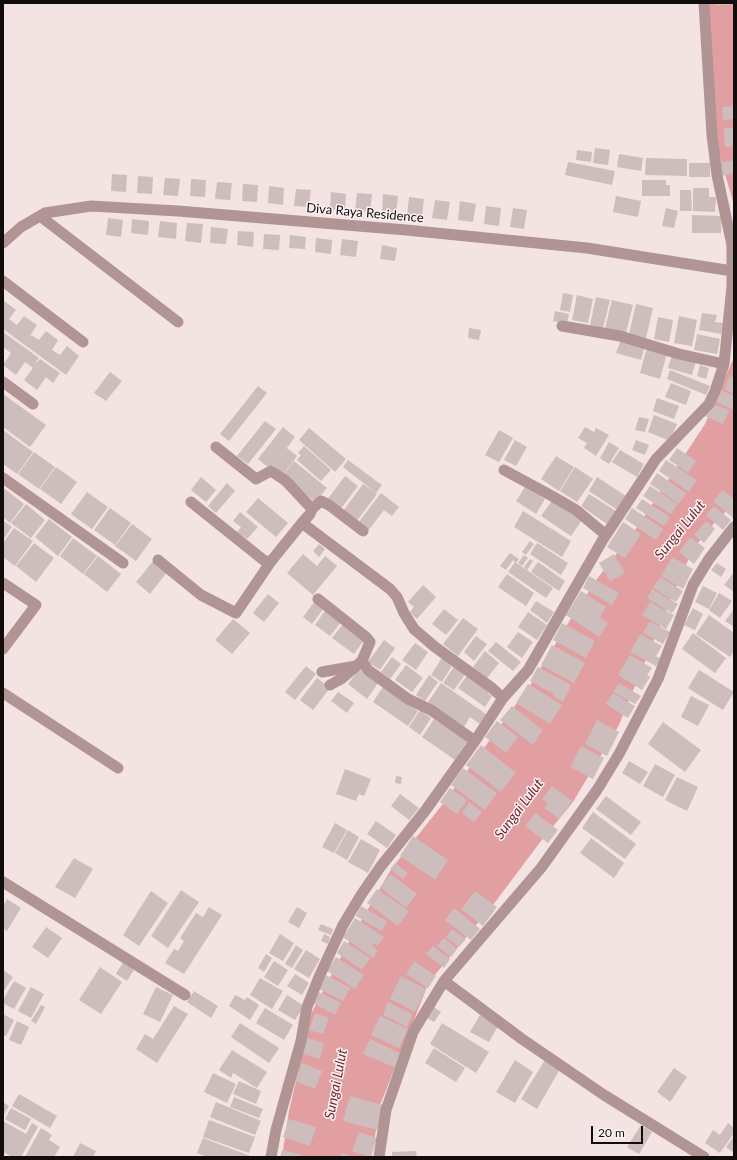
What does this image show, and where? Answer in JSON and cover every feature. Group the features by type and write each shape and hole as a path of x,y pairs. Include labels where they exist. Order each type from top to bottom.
{"street":[{"path":"271,1157 276,1130 301,1041 307,1007 342,925 381,866 442,787 475,741 503,698 528,670 606,535 656,459 709,404 715,391 724,364 732,286 732,244 717,176 713,142 704,3"},
{"name":"Diva Raya Residence","path":"3,243 21,227 45,213 91,206 406,230 587,248 732,271"},
{"path":"40,216 178,322"},
{"path":"3,281 83,342"},
{"path":"562,326 620,336 680,354 724,364"},
{"path":"3,382 33,404"},
{"path":"216,447 256,479 271,471 286,481 312,509"},
{"path":"504,470 576,510 606,535"},
{"path":"3,478 123,563"},
{"path":"158,560 201,595 236,613 272,560 310,514 312,509 321,501 329,505 363,531"},
{"path":"191,502 266,562 272,560"},
{"path":"302,523 390,589 397,597 404,613 414,628 435,647 492,688 503,698"},
{"path":"379,1157 386,1110 413,1032 444,981 541,868 597,790 619,754 658,679 693,585 709,559 734,528"},
{"path":"3,583 36,605 3,649"},
{"path":"318,599 366,637 370,642 359,664 342,679 330,685"},
{"path":"322,672 359,664 408,699 431,710 475,741"},
{"path":"3,693 118,768"},
{"path":"3,882 185,995"},
{"path":"444,981 522,1039 604,1095 704,1157"}],"water":[{"path":"708,3 734,3 734,205 718,150"},
{"name":"Sungai Lulut","path":"734,357 734,504 716,521 693,549 619,725 573,802 541,841 496,901 429,982 380,1105 375,1136 369,1157 282,1157 289,1111 312,1012 351,938 392,868 442,805 531,684 597,579 638,526 705,424"}],"building":[{"path":"716,3 734,3 734,4 716,6"},
{"path":"734,106 734,119 723,120 722,107"},
{"path":"724,128 734,128 734,146 725,147"},
{"path":"595,148 610,150 608,165 593,163"},
{"path":"577,150 592,152 591,162 576,160"},
{"path":"619,154 643,158 641,171 617,167"},
{"path":"646,158 687,159 687,176 645,175"},
{"path":"734,160 734,173 722,176 720,163"},
{"path":"568,162 615,171 612,185 565,175"},
{"path":"689,163 710,163 710,177 689,177"},
{"path":"112,174 127,175 126,192 111,191"},
{"path":"138,176 153,177 152,194 137,193"},
{"path":"165,178 180,179 178,196 163,195"},
{"path":"191,179 206,180 205,197 190,196"},
{"path":"642,180 666,180 666,185 670,185 670,196 642,196"},
{"path":"217,182 232,183 230,200 215,199"},
{"path":"243,184 258,185 257,202 242,201"},
{"path":"269,186 284,188 283,205 268,203"},
{"path":"693,188 709,188 709,197 716,197 715,212 693,211"},
{"path":"296,189 311,190 309,207 294,206"},
{"path":"680,190 691,190 692,211 680,211"},
{"path":"331,192 346,194 345,210 330,209"},
{"path":"357,193 372,194 370,211 355,210"},
{"path":"383,194 398,196 396,215 382,213"},
{"path":"616,196 641,201 638,217 613,212"},
{"path":"409,197 424,199 422,218 407,216"},
{"path":"435,200 450,202 447,220 432,218"},
{"path":"460,201 476,204 473,222 458,220"},
{"path":"486,206 501,208 499,226 484,224"},
{"path":"513,208 527,210 524,229 510,227"},
{"path":"666,208 678,211 674,228 662,226"},
{"path":"692,215 721,216 721,233 692,233"},
{"path":"108,218 123,220 121,237 106,235"},
{"path":"132,219 149,221 148,235 131,233"},
{"path":"160,221 177,223 176,239 158,237"},
{"path":"187,223 203,224 201,243 185,241"},
{"path":"211,227 228,229 226,244 210,243"},
{"path":"238,231 254,232 253,247 237,245"},
{"path":"264,234 280,235 279,250 263,249"},
{"path":"290,235 306,237 305,249 289,248"},
{"path":"316,238 332,240 331,254 315,252"},
{"path":"342,239 358,241 356,257 340,255"},
{"path":"382,245 397,248 395,261 380,259"},
{"path":"563,293 573,295 570,312 560,310"},
{"path":"577,295 593,299 588,323 572,320"},
{"path":"596,297 610,300 603,328 590,325"},
{"path":"3,300 16,310 9,319 17,325 24,316 37,325 27,340 31,335 39,340 46,331 58,340 52,350 60,355 67,346 79,356 66,375 3,329"},
{"path":"612,300 633,305 626,333 605,328"},
{"path":"636,304 653,308 646,338 629,334"},
{"path":"555,311 569,314 567,324 553,321"},
{"path":"702,313 717,315 715,322 723,323 721,334 699,330"},
{"path":"679,316 697,320 692,346 674,343"},
{"path":"658,317 673,320 669,342 654,339"},
{"path":"469,328 481,330 479,340 468,338"},
{"path":"3,332 39,358 34,365 40,359 60,373 53,383 46,377 37,390 24,380 33,368 25,362 16,375 3,365 11,353 3,347"},
{"path":"697,334 720,339 717,354 694,350"},
{"path":"621,339 645,346 641,360 616,353"},
{"path":"647,347 667,353 660,379 640,373"},
{"path":"672,354 696,361 692,375 668,368"},
{"path":"700,365 709,368 706,379 697,376"},
{"path":"670,370 710,386 706,395 667,379"},
{"path":"110,372 122,381 106,401 94,393"},
{"path":"730,376 734,378 734,394 724,389"},
{"path":"671,383 691,391 686,405 665,397"},
{"path":"258,386 267,393 229,441 220,434"},
{"path":"719,389 734,396 734,410 714,401"},
{"path":"3,394 46,425 30,447 3,427"},
{"path":"657,398 679,406 674,419 653,411"},
{"path":"711,403 729,410 723,424 705,416"},
{"path":"654,415 677,424 670,441 648,432"},
{"path":"639,417 649,419 645,432 635,430"},
{"path":"265,421 276,429 248,464 237,456"},
{"path":"283,427 295,437 280,457 287,448 297,456 284,474 273,465 270,469 258,459"},
{"path":"585,427 594,432 596,428 609,435 596,456 584,448 587,443 578,438"},
{"path":"309,428 346,459 335,472 299,440"},
{"path":"3,430 33,452 17,474 3,464"},
{"path":"499,430 513,438 499,462 485,455"},
{"path":"515,440 527,447 516,466 504,460"},
{"path":"636,440 649,445 645,455 632,450"},
{"path":"609,442 619,448 609,464 600,458"},
{"path":"304,446 331,470 321,481 297,460 301,455 298,453"},
{"path":"677,448 696,461 688,473 669,460"},
{"path":"620,450 644,464 637,477 612,462"},
{"path":"34,452 55,467 39,489 18,474"},
{"path":"556,456 574,467 559,491 541,479"},
{"path":"348,460 382,485 376,493 343,467"},
{"path":"666,460 697,480 689,492 659,471"},
{"path":"294,461 327,488 315,502 283,476"},
{"path":"56,467 77,482 61,504 40,489"},
{"path":"575,467 593,479 577,502 560,491"},
{"path":"657,473 686,493 679,504 650,484"},
{"path":"345,476 358,486 340,510 327,500"},
{"path":"201,477 216,490 206,502 191,490"},
{"path":"597,477 626,496 616,509 589,491"},
{"path":"227,483 235,491 216,513 208,506"},
{"path":"363,484 377,494 357,521 343,511"},
{"path":"650,486 678,504 671,514 643,496"},
{"path":"525,487 545,499 536,514 516,501"},
{"path":"5,489 24,504 10,523 3,517 3,491"},
{"path":"723,490 734,499 733,518 713,501"},
{"path":"87,492 108,507 92,529 71,514"},
{"path":"381,493 399,507 392,516 384,510 368,531 358,523"},
{"path":"589,494 616,511 607,524 581,506"},
{"path":"258,498 288,523 276,537 246,512"},
{"path":"553,499 582,520 571,536 541,516"},
{"path":"642,499 670,517 664,526 636,508"},
{"path":"26,504 45,520 31,538 11,523"},
{"path":"714,506 731,520 723,530 706,515"},
{"path":"110,508 131,523 115,545 94,530"},
{"path":"632,508 663,529 656,540 625,519"},
{"path":"523,511 571,541 562,557 514,527"},
{"path":"240,512 258,527 247,539 237,532 241,527 233,521"},
{"path":"49,519 72,537 58,556 35,537"},
{"path":"3,520 12,527 3,540"},
{"path":"706,521 715,529 704,543 694,535"},
{"path":"623,522 641,534 625,558 607,547"},
{"path":"132,524 152,539 136,561 115,546"},
{"path":"14,528 33,541 15,566 3,557 3,543"},
{"path":"690,537 705,548 694,564 679,552"},
{"path":"73,538 97,556 83,574 60,556"},
{"path":"530,541 534,544 526,555 522,552"},
{"path":"34,543 54,558 36,582 16,566"},
{"path":"537,543 568,563 561,575 530,554"},
{"path":"319,544 325,549 319,557 313,551"},
{"path":"510,553 519,559 516,563 513,560 506,570 500,566"},
{"path":"303,554 317,566 325,556 337,566 313,595 287,573"},
{"path":"614,554 625,573 610,581 599,563"},
{"path":"524,555 528,558 522,566 518,563"},
{"path":"98,556 121,574 107,592 84,574"},
{"path":"672,557 693,569 683,589 661,576"},
{"path":"530,559 533,561 527,570 524,567"},
{"path":"154,560 168,571 150,594 136,582"},
{"path":"515,562 553,588 546,598 508,572"},
{"path":"538,562 565,581 559,591 531,572"},
{"path":"717,563 726,569 721,577 711,570"},
{"path":"734,572 734,592 724,585"},
{"path":"507,574 534,593 526,606 498,587"},
{"path":"589,576 619,593 612,605 583,588"},
{"path":"660,577 683,591 676,602 653,588"},
{"path":"423,585 436,597 417,619 410,612 414,607 408,602"},
{"path":"703,586 717,593 709,609 695,602"},
{"path":"652,589 678,604 672,613 647,598"},
{"path":"581,591 606,607 600,618 608,623 599,637 566,615"},
{"path":"719,593 732,601 720,618 709,610"},
{"path":"268,594 279,603 264,622 253,613"},
{"path":"315,601 324,608 312,624 303,617"},
{"path":"536,601 554,612 547,623 530,610"},
{"path":"650,602 674,615 666,629 642,615"},
{"path":"693,608 703,614 695,630 684,625"},
{"path":"326,609 342,621 330,636 315,625"},
{"path":"444,609 458,620 446,635 432,624"},
{"path":"734,609 734,627 725,621"},
{"path":"528,612 547,625 537,640 518,627"},
{"path":"709,615 734,633 734,651 730,657 696,634"},
{"path":"463,618 478,629 458,656 443,644"},
{"path":"233,619 250,633 232,654 215,640"},
{"path":"650,621 670,632 663,644 643,633"},
{"path":"562,623 595,641 586,658 553,640"},
{"path":"343,624 364,640 354,654 332,638"},
{"path":"518,632 533,642 522,658 507,647"},
{"path":"693,633 726,658 715,673 682,649"},
{"path":"640,634 662,646 656,656 661,659 656,666 630,652"},
{"path":"476,636 487,644 474,661 464,652"},
{"path":"384,640 395,648 380,670 368,662"},
{"path":"496,642 521,662 513,671 488,651"},
{"path":"415,643 428,652 416,670 402,660"},
{"path":"552,645 585,663 574,683 541,665"},
{"path":"485,651 499,663 487,678 473,667"},
{"path":"630,655 652,668 647,675 650,677 642,690 618,675"},
{"path":"443,656 453,664 442,682 431,675"},
{"path":"392,657 401,664 390,679 381,672"},
{"path":"406,665 423,678 412,692 395,680"},
{"path":"455,665 466,673 454,690 443,683"},
{"path":"306,666 316,674 295,700 285,692"},
{"path":"538,667 571,685 563,702 553,696 554,694 530,681"},
{"path":"359,669 378,683 367,699 348,684"},
{"path":"699,670 734,692 723,710 688,688"},
{"path":"468,674 490,690 488,693 492,696 485,707 458,688"},
{"path":"429,675 438,682 425,701 416,695"},
{"path":"317,678 330,688 313,710 300,700"},
{"path":"441,683 486,714 480,724 470,717 464,727 428,702"},
{"path":"619,683 641,696 635,704 613,692"},
{"path":"528,684 562,705 550,724 516,703"},
{"path":"383,687 418,711 408,726 373,702"},
{"path":"338,692 354,703 347,713 331,701"},
{"path":"613,693 635,706 628,718 606,704"},
{"path":"691,696 709,705 698,726 681,717"},
{"path":"512,706 543,730 533,745 500,720"},
{"path":"420,710 431,718 420,735 409,727"},
{"path":"434,719 467,742 455,760 422,737"},
{"path":"597,720 619,732 607,756 585,744"},
{"path":"497,721 518,737 506,753 485,737"},
{"path":"663,722 701,750 685,772 648,744"},
{"path":"481,745 516,773 501,792 466,765"},
{"path":"581,746 604,758 593,779 570,767"},
{"path":"629,761 648,772 640,784 622,773"},
{"path":"655,764 675,775 663,797 643,786"},
{"path":"463,768 497,793 485,810 451,785"},
{"path":"345,769 371,779 364,796 359,794 356,801 336,794"},
{"path":"396,776 402,777 401,784 395,783"},
{"path":"677,777 698,787 687,811 665,800"},
{"path":"552,786 572,801 559,819 544,808 548,803 542,799"},
{"path":"450,788 467,800 457,814 440,802"},
{"path":"400,794 419,808 409,820 391,806"},
{"path":"606,796 641,822 631,835 596,809"},
{"path":"469,802 482,812 474,822 462,813"},
{"path":"593,812 636,844 625,859 582,828"},
{"path":"535,813 558,830 548,843 525,826"},
{"path":"376,821 396,835 387,848 367,834"},
{"path":"335,823 347,830 334,853 322,847"},
{"path":"348,830 359,837 347,860 335,853"},
{"path":"413,836 448,860 435,880 400,856"},
{"path":"591,838 624,863 614,878 580,853"},
{"path":"361,839 380,850 368,873 348,862"},
{"path":"74,858 93,869 75,898 55,887"},
{"path":"395,863 408,873 403,879 390,869"},
{"path":"391,874 417,894 406,908 380,887"},
{"path":"377,889 409,911 398,926 367,903"},
{"path":"181,890 199,902 168,948 151,936"},
{"path":"151,891 168,903 139,946 123,935"},
{"path":"475,891 497,907 483,926 461,909"},
{"path":"7,899 21,908 7,931 3,928 3,906"},
{"path":"361,906 387,921 382,931 356,916"},
{"path":"209,907 222,915 184,974 165,963 174,949 178,951 184,941 180,938 196,913 203,917"},
{"path":"297,907 307,913 299,928 288,922"},
{"path":"454,908 480,929 471,940 445,920"},
{"path":"355,918 384,937 378,946 374,943 372,946 378,951 373,958 343,937"},
{"path":"321,924 333,929 331,935 318,930"},
{"path":"46,927 62,938 48,958 32,947"},
{"path":"452,929 466,939 459,947 446,937"},
{"path":"280,934 294,943 283,961 269,953"},
{"path":"324,934 330,937 328,944 321,941"},
{"path":"444,938 457,949 451,957 437,946"},
{"path":"344,941 370,958 362,970 337,953"},
{"path":"296,945 303,950 292,968 285,964"},
{"path":"433,946 450,959 444,968 426,954"},
{"path":"306,950 320,959 309,978 294,969"},
{"path":"266,954 272,958 264,972 258,968"},
{"path":"336,957 364,975 355,989 327,971"},
{"path":"274,961 288,970 278,986 264,977"},
{"path":"414,961 436,976 428,988 406,974"},
{"path":"123,962 134,970 127,981 116,974"},
{"path":"100,967 122,982 101,1014 79,1000"},
{"path":"3,970 13,977 3,992"},
{"path":"295,974 309,983 302,995 287,986"},
{"path":"326,975 350,988 343,1001 319,989"},
{"path":"401,976 426,989 415,1012 390,999"},
{"path":"260,978 283,991 272,1009 250,995"},
{"path":"14,981 26,988 14,1009 3,1003 3,1000"},
{"path":"31,987 44,994 31,1018 18,1011"},
{"path":"156,987 173,995 160,1022 143,1014"},
{"path":"194,991 218,1006 211,1018 187,1002"},
{"path":"319,992 341,1003 335,1015 313,1003"},
{"path":"235,995 245,1000 247,997 259,1005 250,1020 229,1006"},
{"path":"287,995 304,1006 295,1020 278,1010"},
{"path":"388,1002 413,1014 407,1027 383,1015"},
{"path":"41,1005 45,1007 36,1024 31,1021"},
{"path":"431,1005 441,1012 434,1022 424,1016"},
{"path":"174,1006 188,1014 157,1063 136,1049 145,1034 153,1039"},
{"path":"265,1008 293,1025 284,1040 256,1023"},
{"path":"315,1013 329,1018 323,1034 309,1030"},
{"path":"3,1014 14,1020 6,1036 3,1035"},
{"path":"480,1015 498,1026 489,1042 470,1032"},
{"path":"380,1016 408,1029 399,1048 371,1035"},
{"path":"17,1021 29,1027 21,1045 9,1040"},
{"path":"240,1023 279,1048 269,1063 231,1037"},
{"path":"442,1023 489,1052 476,1073 430,1044"},
{"path":"307,1038 324,1043 320,1059 303,1054"},
{"path":"370,1039 402,1054 396,1068 363,1054"},
{"path":"434,1048 465,1068 456,1082 425,1063"},
{"path":"232,1050 267,1072 257,1088 233,1073 231,1078 219,1070"},
{"path":"515,1060 533,1072 515,1103 496,1092"},
{"path":"545,1060 560,1069 537,1109 521,1099"},
{"path":"302,1063 322,1071 315,1089 295,1081"},
{"path":"674,1068 687,1077 670,1102 657,1092"},
{"path":"213,1073 236,1084 227,1103 204,1092"},
{"path":"239,1081 261,1091 256,1104 233,1094"},
{"path":"19,1094 57,1116 50,1128 12,1106"},
{"path":"350,1096 384,1105 377,1130 343,1121"},
{"path":"234,1097 263,1109 259,1118 230,1107"},
{"path":"3,1102 9,1106 3,1116"},
{"path":"216,1102 261,1121 255,1135 210,1117"},
{"path":"11,1108 31,1119 25,1130 5,1119"},
{"path":"289,1119 316,1127 310,1146 283,1137"},
{"path":"209,1120 255,1137 249,1153 203,1137"},
{"path":"3,1121 26,1134 32,1123 38,1127 21,1157 12,1157 3,1152"},
{"path":"728,1123 734,1128 734,1133 720,1153 705,1143 713,1130 720,1135"},
{"path":"641,1125 652,1132 639,1154 627,1147"},
{"path":"41,1128 52,1135 49,1140 60,1147 54,1157 25,1157"},
{"path":"359,1132 377,1138 371,1157 352,1151"},
{"path":"734,1136 734,1153 726,1147"},
{"path":"203,1138 253,1157 207,1157 197,1153"},
{"path":"80,1143 96,1151 93,1157 73,1157"},
{"path":"282,1150 302,1155 302,1157 280,1157"},
{"path":"416,1151 417,1157 392,1157 392,1152"},
{"path":"342,1153 355,1157 340,1157"}]}
